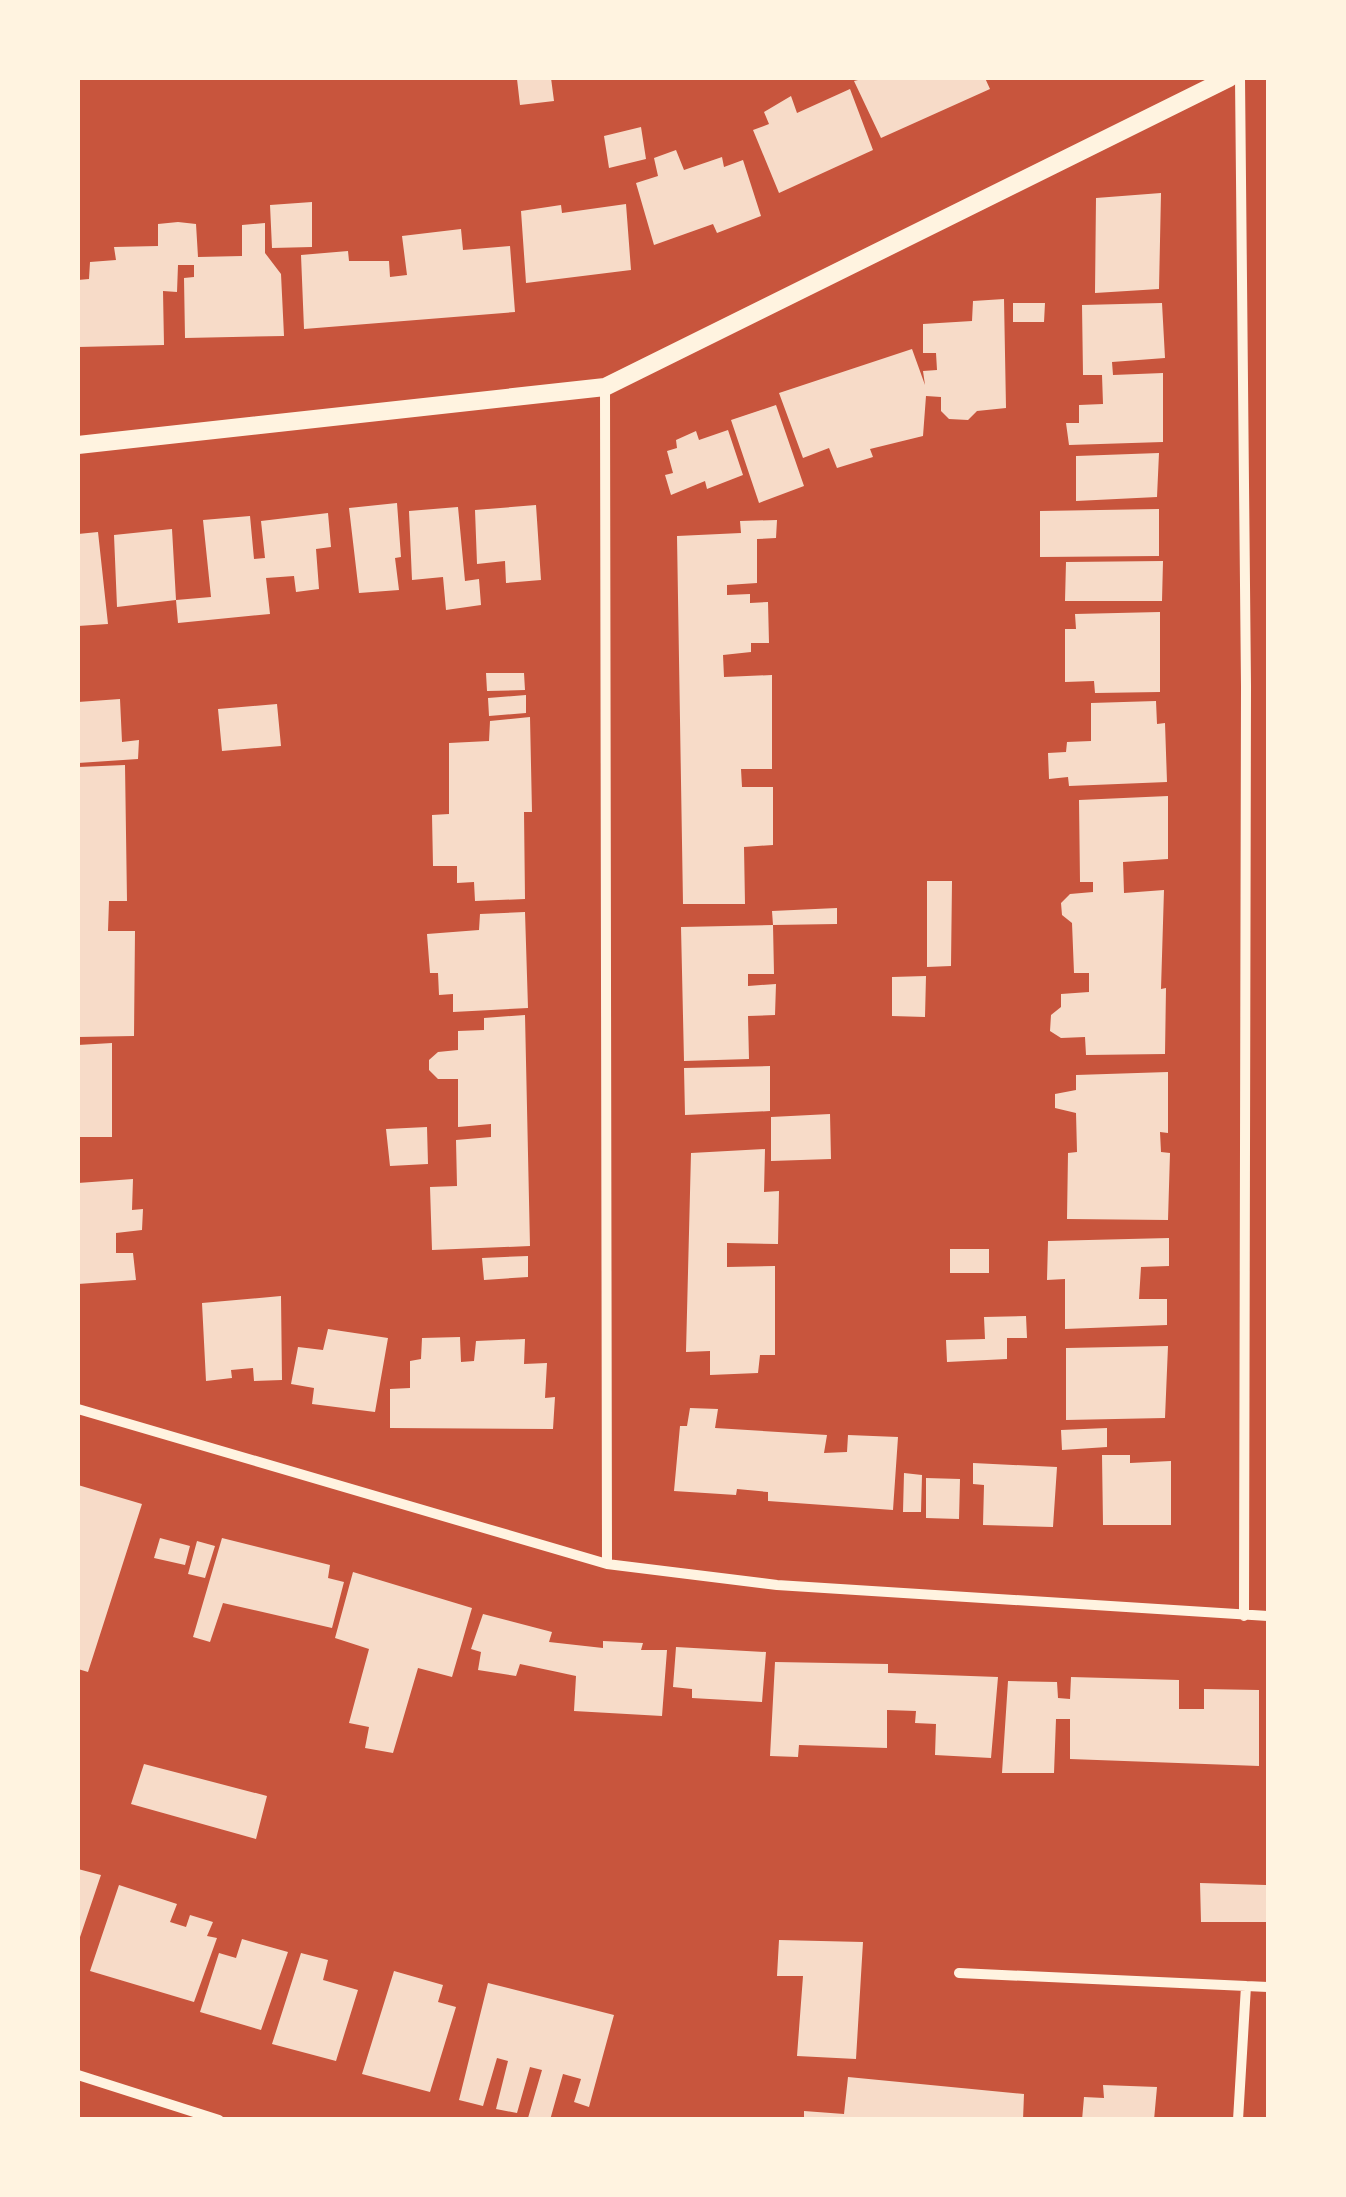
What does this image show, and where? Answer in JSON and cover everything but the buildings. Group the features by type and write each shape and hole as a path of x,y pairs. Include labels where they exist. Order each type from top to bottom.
{"street":[{"path":"78,445 605,388 1229,78"},
{"path":"1240,78 1246,686 1244,1616"},
{"path":"605,388 606,1564"},
{"path":"78,1409 606,1564 776,1585 1268,1616"},
{"path":"959,1973 1268,1987"},
{"path":"1238,2120 1246,1986"},
{"path":"78,2076 219,2120"}]}
